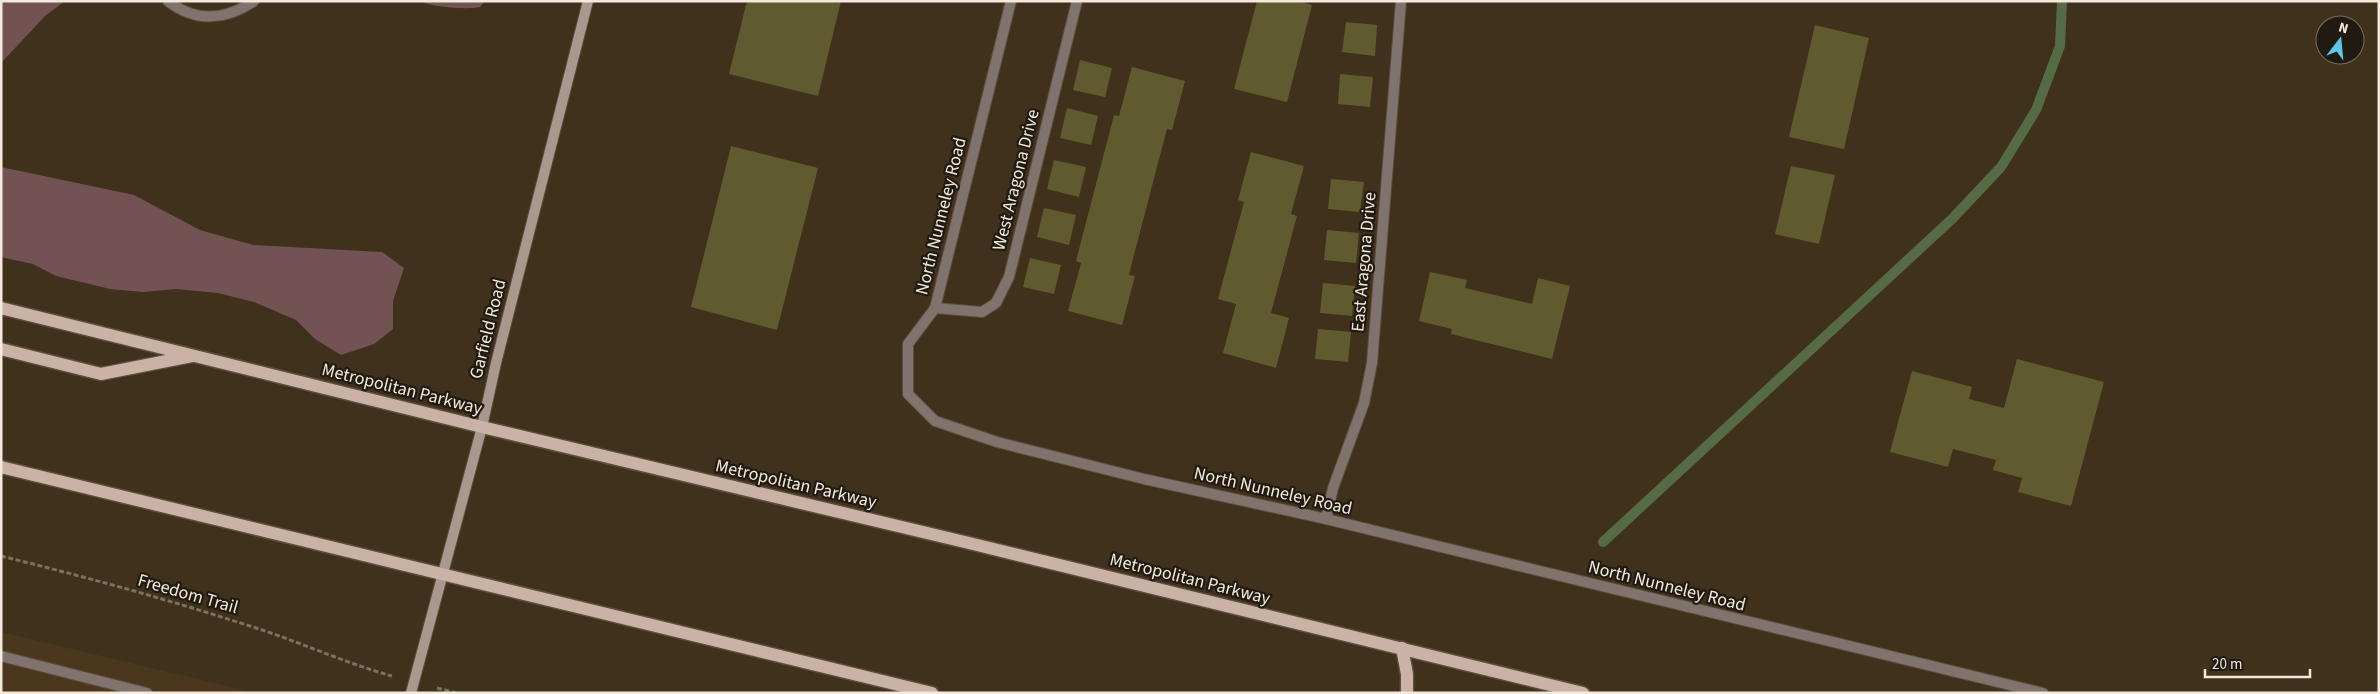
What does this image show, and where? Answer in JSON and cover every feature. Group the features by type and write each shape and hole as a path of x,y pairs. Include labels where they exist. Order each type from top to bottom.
{"main road":[{"name":"Garfield Road","path":"411,693 482,427 496,363 588,1"},
{"name":"Metropolitan Parkway","path":"1,308 482,427 1582,693"},
{"path":"1,349 101,374 197,355"},
{"path":"1,467 932,693"},
{"path":"1402,648 1407,674 1407,693"}],"street":[{"path":"168,1 184,12 201,17 220,17 238,12 254,1"},
{"name":"North Nunneley Road","path":"1011,1 936,308 908,344 908,394 935,422 997,442 1144,479 1326,519 2042,693"},
{"name":"West Aragona Drive","path":"936,308 982,312 996,303 1009,276 1077,1"},
{"name":"East Aragona Drive","path":"1326,519 1333,488 1364,403 1372,363 1401,1"},
{"path":"1,656 147,693"}],"path":[{"name":"Freedom Trail","path":"1,556 206,612 256,628 364,668"}],"shaded area":[{"path":"1,1 65,1 45,16 1,63"},
{"path":"419,1 485,1 480,7 458,8"},
{"path":"1,167 134,195 200,230 253,245 382,252 404,268 393,301 393,329 374,344 341,355 315,339 296,320 254,302 218,293 176,289 143,292 110,289 56,276 33,264 1,257"},
{"path":"1,632 256,693 1,693"}],"building":[{"path":"747,1 841,1 818,96 729,74"},
{"path":"1257,1 1299,1 1312,5 1287,102 1234,89"},
{"path":"1346,22 1377,25 1375,56 1342,52"},
{"path":"1815,25 1869,38 1844,149 1789,137"},
{"path":"1080,60 1112,68 1105,97 1073,90"},
{"path":"1132,67 1185,81 1172,130 1167,129 1135,251 1129,275 1135,276 1122,325 1068,311 1081,263 1076,261 1114,115 1119,116"},
{"path":"1340,74 1373,77 1370,107 1338,104"},
{"path":"1067,108 1098,116 1091,145 1060,138"},
{"path":"731,146 818,168 777,330 691,307"},
{"path":"1251,152 1304,166 1291,214 1297,216 1271,313 1289,318 1276,368 1223,353 1236,304 1218,299 1244,202 1238,200"},
{"path":"1054,160 1086,167 1079,197 1047,189"},
{"path":"1791,166 1835,175 1819,244 1775,234"},
{"path":"1331,179 1364,182 1360,212 1328,209"},
{"path":"1044,208 1076,215 1069,245 1037,237"},
{"path":"1327,230 1359,233 1356,263 1324,260"},
{"path":"1030,258 1061,265 1054,294 1023,287"},
{"path":"1430,272 1467,280 1465,288 1532,304 1538,278 1570,286 1552,359 1451,334 1452,329 1419,321"},
{"path":"1323,283 1355,286 1352,316 1320,313"},
{"path":"1318,329 1351,332 1348,362 1315,359"},
{"path":"2017,359 2104,382 2071,506 2018,492 2022,478 1993,470 1996,460 1953,449 1948,467 1890,452 1912,371 1972,387 1969,399 2004,408"}],"waterway":[{"path":"1603,542 1952,219 2001,167 2036,110 2060,46 2062,1"}]}
